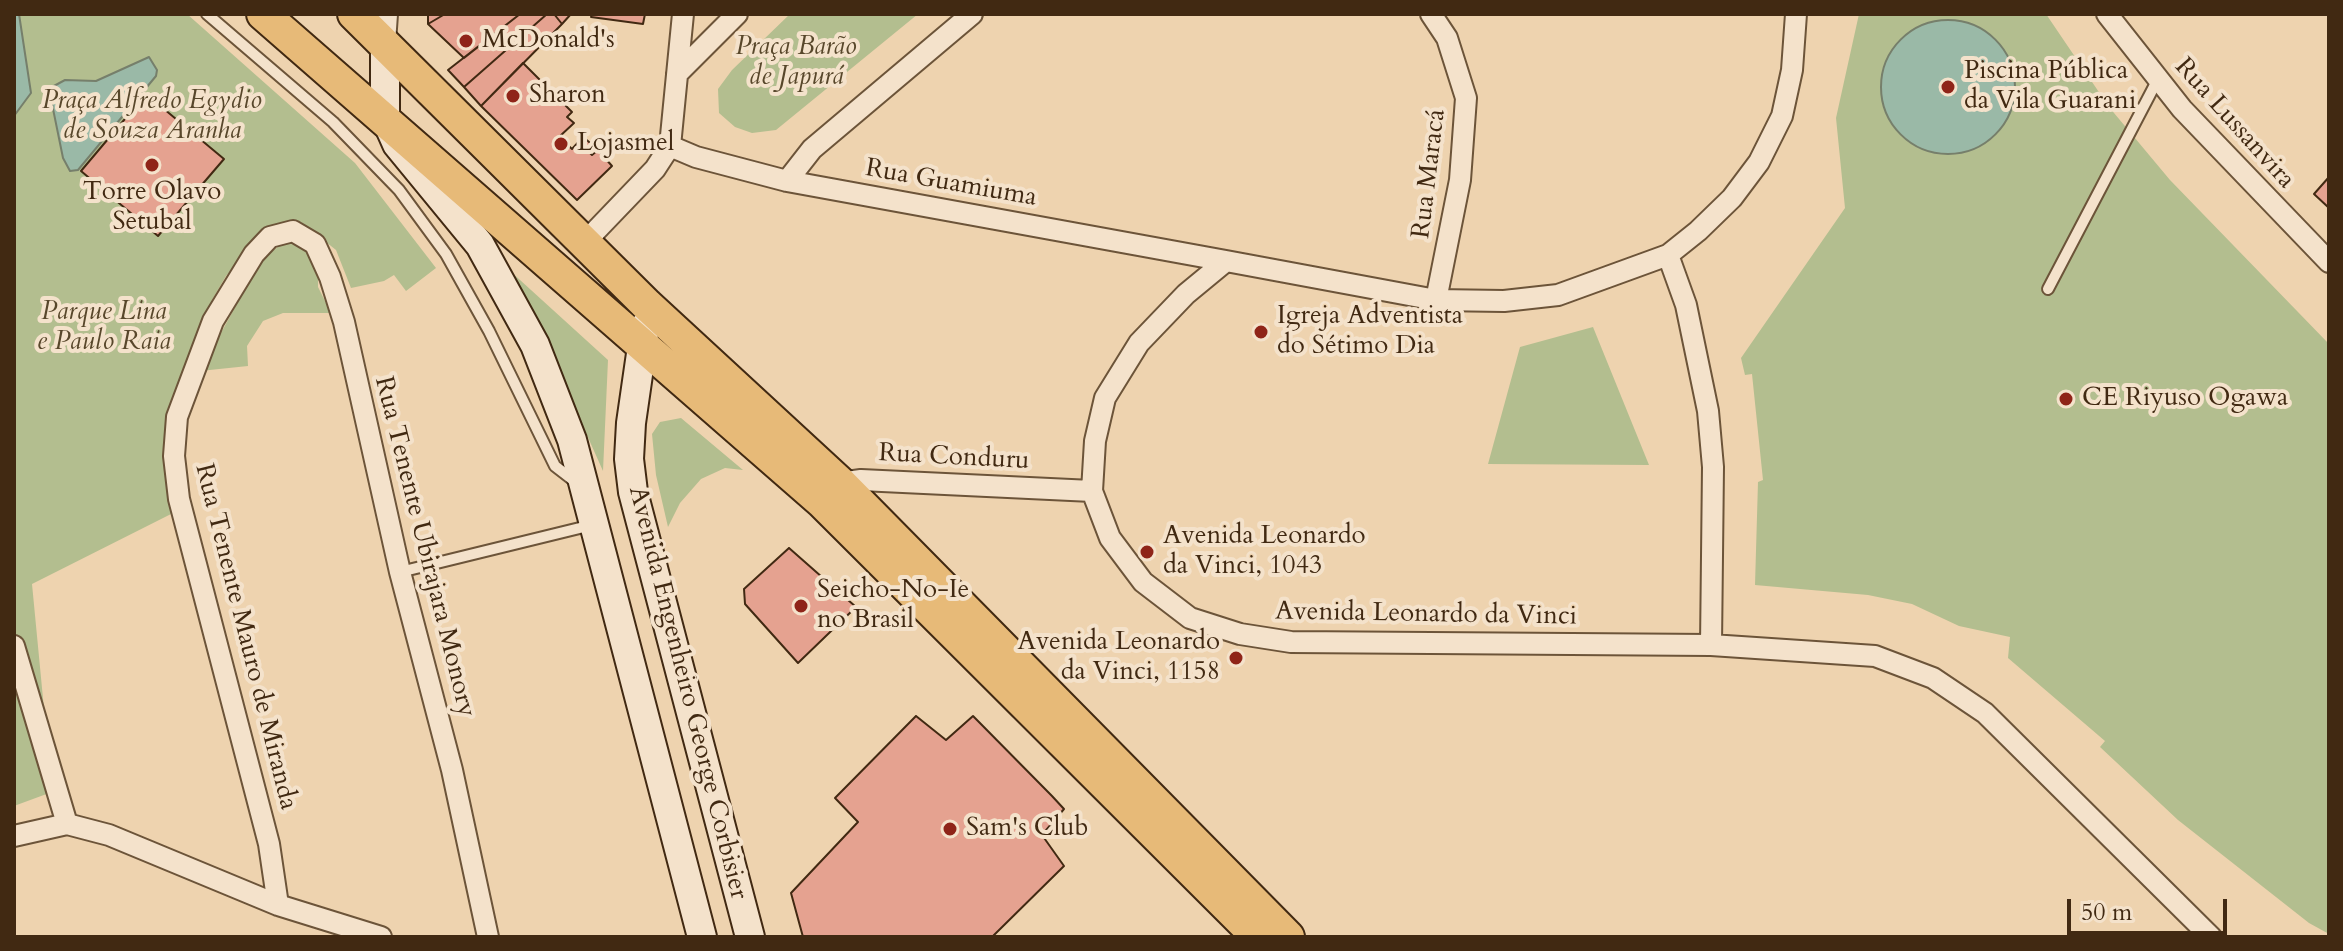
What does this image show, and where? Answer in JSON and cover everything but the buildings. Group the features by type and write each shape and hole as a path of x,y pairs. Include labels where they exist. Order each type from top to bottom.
{"main road":[{"path":"263,14 643,344 831,492 1288,937"},
{"path":"354,14 386,28 584,243 831,492 1258,937"},
{"path":"385,117 386,28"},
{"name":"Avenida Engenheiro George Corbisier","path":"385,117 397,144 480,245 535,345 572,440 702,937"},
{"name":"Avenida Engenheiro George Corbisier","path":"647,305 631,423 629,459 633,492 750,937"}],"street":[{"path":"584,243 655,169 670,146 683,14"},
{"path":"677,74 737,14"},
{"path":"787,181 824,138 972,14"},
{"name":"Rua Maracá","path":"1431,14 1447,38 1466,98 1460,180 1436,300"},
{"path":"1226,261 1436,300 1504,301 1558,295 1668,255 1721,209 1759,162 1782,116 1792,70 1796,14"},
{"name":"Rua Lussanvira","path":"2107,14 2158,79 2284,219 2329,262"},
{"name":"Rua Guamiuma","path":"670,146 696,157 787,181 1226,261"},
{"name":"Rua Tenente Ubirajara Monory","path":"254,254 270,237 293,231 315,244 330,277 344,322 400,572 452,770 488,937"},
{"name":"Rua Tenente Mauro de Miranda","path":"254,254 213,321 191,373 177,417 174,456 179,499 269,844 278,905"},
{"path":"1668,255 1686,305 1708,411 1713,467 1711,645"},
{"name":"Avenida Leonardo da Vinci","path":"1226,261 1186,294 1139,343 1105,398 1095,441 1092,491 1110,538 1143,582 1190,618 1240,634 1291,642 1711,645 1875,656 1933,678 1985,713 2211,937"},
{"name":"Rua Conduru","path":"831,492 861,480 1092,491"},
{"path":"14,646 67,824"},
{"path":"14,836 67,824 109,835 278,905 381,937"}],"lane":[{"name":"Avenida Engenheiro George Corbisier","path":"207,14 333,122 399,190 446,254 489,331 555,466 583,488"},
{"path":"2048,289 2158,79"},
{"path":"400,572 593,524"}],"green space":[{"path":"14,14 187,14 355,163 436,268 406,291 394,275 384,281 351,288 336,250 301,222 268,226 226,276 212,300 178,387 177,511 32,584 52,792 14,806"},
{"name":"Praça Barão de Japurá","path":"790,14 918,14 776,130 752,133 735,127 719,113 718,89 732,70"},
{"path":"1859,14 2046,14 2109,107 2170,180 2329,344 2329,934 2309,923 2178,820 2100,747 2105,741 2008,658 2010,637 1959,626 1912,604 1868,595 1755,585 1758,482 1763,480 1752,374 1745,375 1741,358 1845,208 1836,118"},
{"path":"283,243 299,245 309,255 318,271 318,287 331,313 283,313 263,321 247,346 248,366 200,371 261,260"},
{"path":"509,270 608,360 603,471 545,341"},
{"path":"1593,327 1649,465 1488,464 1520,347"},
{"path":"681,418 743,470 725,468 701,479 680,503 668,527 656,475 652,434 660,422"}],"shaded area":[{"path":"14,14 19,14 31,93 14,116"},
{"name":"Piscina Pública da Vila Guarani","path":"1948,20 1974,25 1995,40 2010,61 2015,87 2010,113 1995,134 1974,149 1948,154 1922,149 1901,134 1886,113 1881,87 1886,61 1901,40 1922,25"},
{"path":"149,57 157,70 156,76 78,170 70,171 63,158 51,99 52,87 65,80 96,81"}],"place":[{"name":"McDonald's","path":"466,41"},
{"name":"Piscina Pública da Vila Guarani","path":"1948,87"},
{"name":"Sharon","path":"513,96"},
{"name":"Lojasmel","path":"561,144"},
{"name":"Torre Olavo Setubal","path":"152,165"},
{"name":"Igreja Adventista do Sétimo Dia","path":"1261,332"},
{"name":"CE Riyuso Ogawa","path":"2066,399"},
{"name":"Avenida Leonardo da Vinci, 1043","path":"1147,552"},
{"name":"Seicho-No-Ie no Brasil","path":"801,606"},
{"name":"Avenida Leonardo da Vinci, 1158","path":"1236,658"},
{"name":"Sam's Club","path":"950,829"}],"park label":[{"name":"Praça Alfredo Egydio de Souza Aranha","path":"152,117"},
{"name":"Parque Lina e Paulo Raia","path":"104,328"}]}
